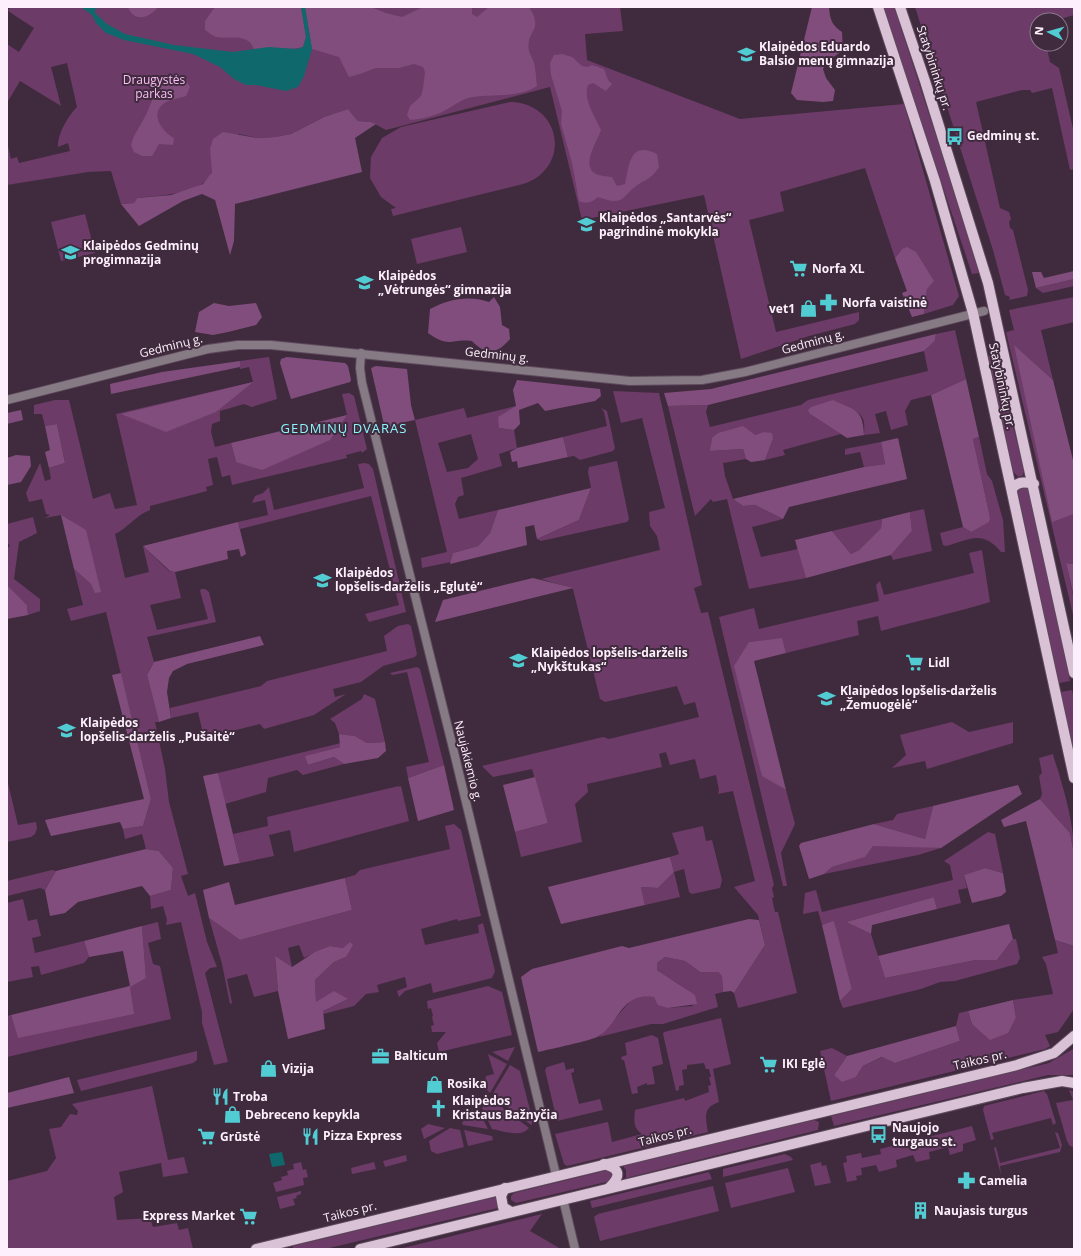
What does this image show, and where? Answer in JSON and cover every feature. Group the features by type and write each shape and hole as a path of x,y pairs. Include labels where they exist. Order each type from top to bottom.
{"main road":[{"name":"Statybininkų pr.","path":"878,7 935,181 973,313 1074,778"},
{"name":"Statybininkų pr.","path":"900,7 926,81 988,283 1034,484 1074,672"},
{"path":"1012,489 1014,485 1022,482 1034,484"},
{"name":"Taikos pr.","path":"256,1249 556,1175 1017,1065 1054,1053 1074,1036"},
{"path":"360,1249 1023,1088 1062,1081 1074,1083"},
{"path":"603,1164 615,1168 617,1172 617,1178 609,1188"},
{"path":"505,1188 501,1196 503,1207 511,1212"}],"street":[{"name":"Gedminų g.","path":"7,400 208,349 238,345 271,345 361,353 630,381 702,380 745,372 984,311"},
{"name":"Naujakiemio g.","path":"361,353 360,368 362,383 450,737 556,1175"},
{"path":"563,1199 575,1249"}],"green space":[{"name":"Draugystės parkas","path":"10,7 620,7 623,31 585,34 587,60 740,119 904,104 959,296 953,305 924,314 927,289 902,249 895,258 865,168 780,192 784,211 749,220 776,332 859,312 859,320 855,324 809,336 741,359 704,195 582,220 550,87 386,130 371,122 358,121 348,109 324,117 291,134 258,138 239,134 210,149 213,168 208,179 200,185 180,192 137,198 134,203 121,204 111,171 88,172 7,185 7,142 11,159 17,157 19,163 70,151 68,143 58,147 58,142 64,126 70,115 77,107 67,63 51,67 61,106 20,81 7,103 7,44 19,52 34,28 8,11"},
{"path":"883,7 894,7 979,273 972,274"},
{"path":"915,7 1074,7 1074,15 1069,16 1069,12 1029,12 1029,52 1048,52 1050,62 1059,68 1074,133 1074,169 1070,170 1052,88 1032,93 1030,90 1022,90 976,102 1000,208 1009,212 1011,219 1009,222 1010,228 1013,230 1028,290 1027,296 1009,300 1010,297 1005,295 993,250"},
{"path":"510,102 527,105 541,113 550,124 554,137 554,151 549,165 539,176 523,184 393,216 391,209 396,208 381,197 370,178 371,157 382,138 401,127"},
{"path":"85,214 95,253 61,261 51,222"},
{"path":"461,227 467,252 417,264 411,239"},
{"path":"1074,279 1074,286 1043,293 1036,288"},
{"path":"1074,297 1074,322 1041,330 1053,380 1015,346 1052,521 1074,514 1074,564 1066,563 1074,599 1074,619 1006,332 1014,330 1009,310"},
{"path":"955,330 966,379 931,395 911,400 905,411 908,425 891,430 886,411 875,414 880,433 864,435 863,419 859,413 853,410 839,409 810,414 841,434 783,450 785,455 765,460 773,439 763,432 755,435 712,438 711,451 743,449 746,459 723,463 725,476 733,499 743,506 755,505 783,519 752,527 761,557 798,549 806,578 749,589 727,499 713,502 711,499 695,516 668,406 708,405 706,412 710,427 801,405 808,400 928,371 924,351 935,341 936,334"},
{"path":"995,355 1024,470 1023,475 1019,477 1013,472 988,356"},
{"path":"269,357 277,399 252,407 244,404 220,411 220,421 212,424 211,432 215,447 231,443 236,462 347,415 342,394 349,393 354,396 367,449 362,453 361,451 346,455 347,458 232,485 230,475 222,477 217,457 208,459 213,485 206,487 207,491 150,506 150,510 140,515 115,534 125,578 149,572 143,546 169,571 175,572 181,598 150,605 157,630 208,619 200,591 201,589 205,589 209,592 216,622 147,637 154,662 147,675 159,722 155,722 165,769 169,802 188,874 181,876 188,896 195,893 207,942 217,967 210,968 205,973 228,1062 214,1065 202,1023 202,1012 181,922 166,925 167,920 163,906 151,909 150,896 171,890 173,868 159,851 146,849 142,834 125,839 123,829 143,826 151,799 106,612 71,621 67,609 83,605 74,569 91,584 95,593 61,515 45,518 50,515 46,514 42,499 29,502 26,493 40,463 45,481 51,479 49,468 65,463 57,424 45,426 42,414 34,414 34,405 55,400 69,400 93,499 110,493 115,509 137,505 116,414 253,382 249,367 240,369 240,361"},
{"path":"613,391 659,393 702,585 694,588 701,613 708,612 774,885 772,888 774,897 772,898 775,912 778,912 797,993 738,1008 734,993 765,945 758,915 734,887 755,881 733,791 718,794 719,790 716,775 700,779 695,759 670,765 666,752 659,754 662,767 587,784 588,792 575,804 582,842 521,857 515,832 548,823 532,769 493,777 482,766 603,737 609,739 699,717 695,702 684,705 677,686 605,702 600,699 573,589 541,579 660,550 657,536 650,526 649,512 665,508 642,418 621,423"},
{"path":"516,406 499,428 514,430 517,448 499,454 502,466 461,478 464,495 458,497 455,504 459,519 498,510 490,533 478,546 453,553 451,562 422,568 421,558 447,552 415,420 464,408 467,418","holes":["471,434 478,459 468,468 447,472 438,443"]},
{"path":"601,408 607,411 615,448 613,451 580,460 574,456 568,457 563,437 607,426 604,412"},
{"path":"979,437 987,474 992,481 1003,520 1005,552 1001,552 994,545 982,538 969,539 946,546 943,545 940,533 963,527 971,532 990,517 973,439"},
{"path":"881,442 885,464 864,467 860,452 845,455 845,449"},
{"path":"617,461 629,519 627,522 541,541 537,539 579,520 591,488 588,472 589,467"},
{"path":"358,464 369,464 373,469 406,612 369,622 365,614 399,605 371,496 240,529 238,522 268,515 265,500 252,503 255,496 263,493 269,487 274,510 364,488"},
{"path":"1026,487 1029,491 1070,681 1059,683 1018,493 1019,488"},
{"path":"924,509 932,551 893,560 891,555 912,531 910,512"},
{"path":"33,517 37,533 19,542 14,579 40,599 40,611 28,615 27,605 7,585 7,548 10,546 7,542 7,524"},
{"path":"882,519 881,528 859,550 851,554 832,531"},
{"path":"982,550 990,602 881,631 878,616 857,621 859,635 786,653 782,639 749,642 762,775 786,790 795,824 781,853 787,886 783,886 719,617 754,608 759,629 879,601 876,585 880,581 884,595 974,573 969,553"},
{"path":"408,624 411,626 417,654 415,657 383,666 361,682 333,689 335,697 346,694 314,715 264,729 260,724 204,738 198,712 171,718 170,708 261,686 267,681 387,651 384,636 398,626"},
{"path":"417,667 420,669 444,765 408,778 406,767 429,762 407,672 392,675 390,673"},
{"path":"1072,690 1074,699 1074,754 1061,692"},
{"path":"364,694 375,699 385,742 367,743 355,736 339,734 335,723 330,719 362,699"},
{"path":"952,722 969,732 1013,722 1013,743 927,769 925,761 892,768 906,755 900,735"},
{"path":"341,743 340,747 306,756 308,765 334,757 344,764 303,775 297,770 268,778 266,792 225,804 218,773"},
{"path":"1053,754 1072,826 1074,854 1070,833 1040,799 1042,794 1039,776 1042,773 1039,758"},
{"path":"7,779 18,825 36,822 37,828 35,834 31,837 7,842"},
{"path":"401,786 409,821 294,852 290,830 269,835 274,856 240,863 233,834 268,826 267,817"},
{"path":"933,806 925,839 874,824 893,820 897,814"},
{"path":"454,824 461,830 481,916 458,921 457,919 421,929 425,945 479,933 478,925 483,923 495,971 492,978 433,993 431,983 405,991 399,997 397,991 407,987 405,977 377,985 379,992 366,994 354,1006 323,1014 323,1011 348,999 316,1003 315,980 334,962 346,957 343,948 330,946 304,958 299,945 288,948 292,967 275,957 278,991 254,997 247,974 227,979 232,1003 230,1004 222,964 209,918 240,940 352,910 345,878 355,875 360,870 450,849 445,826"},
{"path":"703,826 706,841 712,840 722,880 720,888 692,894 689,892 684,869 674,872 670,857 679,854 672,833"},
{"path":"988,832 995,834 1003,873 985,868 964,875 967,888 958,890 961,903 937,909 934,897 846,922 871,934 885,978 976,960 997,960 1013,939 1016,939 1020,958 1017,964 955,981 940,982 921,989 843,1008 840,1001 852,989 834,922 822,925 818,911 803,914 805,893 816,890 822,912 953,880 950,865 944,861"},
{"path":"899,845 941,848 918,855 824,874 832,867 864,857 873,846"},
{"path":"52,870 56,871 45,890 40,888 7,896 7,881"},
{"path":"674,872 680,897 645,905 641,887 658,888"},
{"path":"23,899 28,921 37,919 41,936 32,938 35,953 84,941 89,957 84,963 41,975 39,966 31,967 33,977 7,982 7,903"},
{"path":"158,922 161,939 148,943 153,964 160,966 171,1019 7,1057 7,1016 11,1015 18,1037 146,978 142,926"},
{"path":"1055,940 1074,946 1074,1009 1058,1032 1045,1035 1050,1046 1045,1049 831,1101 820,1051 832,1048 847,1056 834,1075 856,1077 863,1066 883,1057 895,1063 960,1041 956,1026 959,1013 968,1011 972,1024 1016,1017 1013,1000 1053,994 1046,964 1042,957 1058,953"},
{"path":"665,957 685,961 700,972 718,972 722,976 723,992 715,994 718,1007 663,1024 651,1024 599,1037 633,998 645,996 654,997 668,1008 693,1006 686,989 657,970 657,963"},
{"path":"488,986 502,992 512,1035 439,1052 437,1043 446,1032 432,1032 431,1026 434,1025 433,1016 431,1008 428,1009 427,1001"},
{"path":"721,1018 731,1064 713,1069 719,1102 710,1107 706,1114 708,1132 567,1166 564,1164 555,1134 608,1122 612,1142 642,1134 639,1132 635,1124 635,1110 684,1098 685,1101 709,1092 708,1086 711,1085 709,1077 711,1077 709,1069 706,1069 704,1063 687,1065 687,1069 682,1070 684,1085 679,1086 679,1090 676,1091 663,1034 664,1032"},
{"path":"652,1035 658,1038 663,1064 652,1067 655,1084 647,1085 647,1083 637,1087 638,1093 632,1094 624,1060 622,1060 621,1057 627,1055 625,1043"},
{"path":"515,1047 508,1061 492,1052"},
{"path":"1073,1049 1074,1075 1048,1075 834,1126 831,1116 1049,1063"},
{"path":"197,1051 197,1060 193,1063 81,1091 77,1080"},
{"path":"488,1054 507,1064 490,1093 487,1090 485,1081 486,1076 494,1074"},
{"path":"564,1062 566,1070 574,1068 574,1072 571,1073 579,1104 600,1099 603,1110 557,1121 545,1070 547,1067"},
{"path":"510,1065 520,1071 533,1122 531,1125 492,1095"},
{"path":"152,1086 168,1160 184,1157 188,1173 163,1177 161,1163 119,1172 123,1192 114,1197 117,1220 150,1218 153,1227 177,1223 179,1230 188,1228 193,1249 7,1249 7,1181 47,1171 56,1158 49,1129 61,1127 70,1114 77,1115 78,1111 72,1104"},
{"path":"1069,1090 1074,1091 1074,1148 1069,1145 1067,1141 1056,1103 1073,1100"},
{"path":"1044,1091 1047,1094 1056,1123 1053,1125 1051,1118 992,1133 994,1139 991,1140 983,1110 984,1106"},
{"path":"490,1098 529,1128 521,1133 492,1129 482,1108"},
{"path":"480,1113 488,1129 463,1125 462,1122"},
{"path":"814,1120 819,1122 818,1130 626,1178 626,1170 623,1166"},
{"path":"428,1124 445,1128 424,1139 421,1129"},
{"path":"972,1126 976,1140 963,1144 963,1151 950,1155 948,1147 929,1152 930,1159 916,1162 913,1155 896,1160 897,1167 879,1172 876,1165 861,1168 862,1175 856,1176 857,1180 847,1182 843,1163 847,1162 846,1156 861,1153 862,1158 881,1154 880,1149"},
{"path":"450,1128 460,1130 464,1147 437,1154 431,1151 429,1141"},
{"path":"464,1130 492,1136 493,1140 468,1146"},
{"path":"1055,1132 1058,1133 1062,1145 1060,1152 1000,1166 1001,1175 994,1148 996,1147 1000,1163 1060,1148"},
{"path":"785,1154 793,1160 723,1177 723,1169"},
{"path":"406,1155 407,1161 385,1167 383,1161"},
{"path":"301,1162 303,1170 306,1169 308,1177 303,1178 304,1185 276,1192 273,1183 282,1180 281,1177 288,1175 287,1171 294,1169 293,1164"},
{"path":"374,1162 376,1169 352,1174 351,1168"},
{"path":"821,1162 822,1166 826,1165 831,1183 815,1186 810,1165"},
{"path":"788,1168 795,1192 731,1208 725,1183"},
{"path":"609,1171 612,1175 612,1179 606,1182 516,1203 511,1200 511,1196 514,1193"},
{"path":"709,1172 712,1179 592,1208 590,1201"},
{"path":"713,1186 719,1211 600,1241 594,1217 598,1214"},
{"path":"301,1191 301,1194 296,1196 297,1198 293,1199 295,1205 280,1209 277,1197"},
{"path":"496,1197 498,1208 325,1249 293,1249 293,1246"},
{"path":"542,1214 530,1231 561,1249 399,1249"}],"shaded area":[{"path":"81,7 98,7 95,10 95,13 107,24 125,34 174,45 233,52 269,47 296,49 303,47 306,37 301,7 305,7 312,49 304,76 298,87 286,91 256,85 246,85 234,79 220,67 193,54 124,40 106,33 96,23 92,15"},
{"path":"128,7 158,7 147,16 138,17 131,12"},
{"path":"215,7 301,7 306,37 303,47 291,49 254,49 247,40 237,38 221,38 215,36 205,30 205,21"},
{"path":"305,7 371,7 402,17 423,7 472,7 472,14 477,17 489,7 529,7 535,21 535,26 529,44 529,51 535,66 537,86 520,93 465,99 436,115 410,120 407,115 410,106 421,96 423,88 425,72 423,67 414,64 399,68 376,68 349,77 339,57 312,49"},
{"path":"812,7 829,7 832,22 842,32 843,50 829,60 823,69 826,78 835,90 833,101 823,102 797,100 791,93"},
{"path":"562,54 572,57 582,66 587,67 592,65 604,69 608,80 612,84 606,91 593,83 588,85 588,102 601,130 591,153 591,170 598,175 612,177 617,186 625,184 630,162 636,152 648,150 657,154 659,167 656,172 633,188 620,200 612,201 598,197 589,202 579,201 572,163 561,124 562,111 551,75 550,63 554,55"},
{"path":"171,78 186,80 190,87 186,96 167,101 162,105 157,114 160,124 170,136 174,138 173,145 159,144 152,156 142,156 134,152 131,145 134,136 146,115 158,86 162,80"},
{"path":"348,109 358,121 376,124 355,138 362,172 235,204 234,241 230,255 215,200 202,194 183,201 139,226 121,204 134,203 137,198 171,195 203,184 212,172 210,149 213,139 223,132 258,138 275,137 291,134 324,117"},
{"path":"907,247 916,252 934,281 927,289 924,314 912,317 902,293 907,291 895,258 902,249"},
{"path":"1074,271 1074,279 1036,288 1032,272 1041,272 1044,278"},
{"path":"494,297 500,307 502,325 509,329 510,339 501,348 487,351 477,346 472,341 465,340 446,342 441,341 428,333 430,309 459,299 474,299 489,302"},
{"path":"214,303 229,306 256,303 262,317 256,325 228,332 213,335 195,332 199,312"},
{"path":"936,334 935,341 924,351 708,405 668,406 664,393 711,389"},
{"path":"1014,345 1053,380 1074,464 1074,514 1052,522"},
{"path":"287,357 345,363 348,366 351,380 350,382 291,399 280,363 281,359"},
{"path":"240,361 240,367 111,394 110,384 162,372"},
{"path":"376,366 407,369 411,405 415,420 400,423 388,430 385,429 371,368"},
{"path":"966,379 979,437 973,439 990,517 989,522 971,532 963,527 931,395"},
{"path":"517,380 600,389 601,396 595,401 545,411 538,403 519,410 520,424 514,430 499,428 498,417 516,406 513,390"},
{"path":"253,382 216,412 166,432 121,414"},
{"path":"833,400 852,409 860,415 864,435 847,438 810,414 808,410 811,407"},
{"path":"21,410 23,420 7,424 7,413"},
{"path":"347,415 330,440 262,470 236,462 231,443"},
{"path":"57,424 65,463 49,468 45,452 50,450 45,426"},
{"path":"743,426 755,435 763,432 772,433 773,439 765,460 751,462 746,459 743,449 710,451 712,438 718,433"},
{"path":"563,437 568,457 518,468 517,461 512,462 510,452 517,448"},
{"path":"898,438 907,479 789,507 783,519 755,505 743,506 733,499 864,467 885,464 881,442"},
{"path":"16,455 30,456 31,466 21,482 7,485 7,458"},
{"path":"591,488 579,520 537,539 534,525 525,527 527,545 450,564 453,553 478,546 490,533 498,510"},
{"path":"910,512 912,531 891,555 806,578 795,540 832,531 851,554 859,550 881,528 882,519"},
{"path":"61,515 86,530 101,592 95,593 91,584 74,569"},
{"path":"238,522 246,554 241,557 239,549 227,551 228,559 175,572 170,571 143,546"},
{"path":"1066,563 1074,564 1074,597"},
{"path":"533,578 573,588 435,622 443,600"},
{"path":"7,585 27,605 28,615 7,619"},
{"path":"260,636 264,645 187,664 173,671 169,678 167,692 171,718 159,722 147,675 154,662"},
{"path":"782,638 786,653 754,661 786,790 762,776 734,666 749,642"},
{"path":"121,673 151,799 143,826 123,829 120,822 51,836 45,820 144,799 112,675"},
{"path":"339,734 355,736 367,743 385,742 386,751 378,758 344,764 334,757 308,765 305,756 340,747"},
{"path":"444,765 454,810 418,821 408,778"},
{"path":"218,773 240,863 224,866 203,776"},
{"path":"535,777 548,823 515,832 503,785"},
{"path":"1018,785 1022,794 941,848 873,846 865,857 832,867 824,874 809,879 799,846 801,843 874,824 925,839 933,806"},
{"path":"1040,799 1070,833 1074,854 1074,946 1055,940 1026,821 1004,827 1001,820"},
{"path":"146,849 159,851 173,868 171,890 150,896 142,886 78,902 65,913 50,916 45,890 56,871"},
{"path":"670,857 674,872 658,888 641,887 645,905 561,924 548,887"},
{"path":"985,868 1003,873 1006,892 1001,896 972,903 964,875"},
{"path":"345,878 352,910 240,940 209,918 203,890 229,882 235,905"},
{"path":"934,897 937,909 872,925 871,934 846,922"},
{"path":"749,919 759,920 765,945 734,993 731,991 723,992 722,976 718,972 700,972 685,961 665,957 657,963 657,970 695,995 697,1004 668,1008 658,1005 654,997 634,999 622,1009 612,1023 599,1036 538,1052 521,977 532,969 622,946 629,948"},
{"path":"834,921 852,989 840,1001 822,925"},
{"path":"1009,924 1013,939 997,960 976,960 885,978 878,956"},
{"path":"142,926 146,978 130,987 134,1014 18,1038 11,1015 130,986 123,951 89,957 84,941"},
{"path":"350,942 353,945 346,957 334,962 315,980 316,1002 334,991 348,999 323,1011 325,1029 288,1039 278,991 275,956 292,967 315,952 330,946 343,948"},
{"path":"1013,1000 1016,1017 1008,1033 990,1040 972,1024 968,1011"},
{"path":"956,1026 960,1041 895,1063 882,1057 863,1066 856,1077 842,1082 834,1075 847,1056"},
{"path":"69,1077 74,1093 7,1108 7,1093"},
{"path":"282,1152 285,1165 272,1167 269,1154"}],"place":[{"name":"Klaipėdos Eduardo Balsio menų gimnazija","path":"746,54"},
{"name":"Gedminų st.","path":"954,136"},
{"name":"Klaipėdos „Santarvės“ pagrindinė mokykla","path":"586,225"},
{"name":"Klaipėdos Gedminų progimnazija","path":"70,253"},
{"name":"Norfa XL","path":"799,269"},
{"name":"Klaipėdos „Vėtrungės“ gimnazija","path":"365,283"},
{"name":"Norfa vaistinė","path":"829,303"},
{"name":"vet1","path":"808,309"},
{"name":"Klaipėdos lopšelis-darželis „Eglutė“","path":"322,580"},
{"name":"Klaipėdos lopšelis-darželis „Nykštukas“","path":"518,660"},
{"name":"Lidl","path":"915,663"},
{"name":"Klaipėdos lopšelis-darželis „Žemuogėlė“","path":"827,698"},
{"name":"Klaipėdos lopšelis-darželis „Pušaitė“","path":"67,730"},
{"name":"Balticum","path":"381,1056"},
{"name":"IKI Eglė","path":"769,1064"},
{"name":"Vizija","path":"269,1069"},
{"name":"Rosika","path":"434,1084"},
{"name":"Troba","path":"220,1097"},
{"name":"Klaipėdos Kristaus Bažnyčia","path":"439,1108"},
{"name":"Debreceno kepykla","path":"232,1115"},
{"name":"Naujojo turgaus st.","path":"879,1135"},
{"name":"Pizza Express","path":"310,1136"},
{"name":"Grūstė","path":"207,1137"},
{"name":"Camelia","path":"966,1181"},
{"name":"Naujasis turgus","path":"921,1211"},
{"name":"Express Market","path":"248,1216"}],"district":[{"name":"GEDMINŲ DVARAS","path":"344,428"}]}
